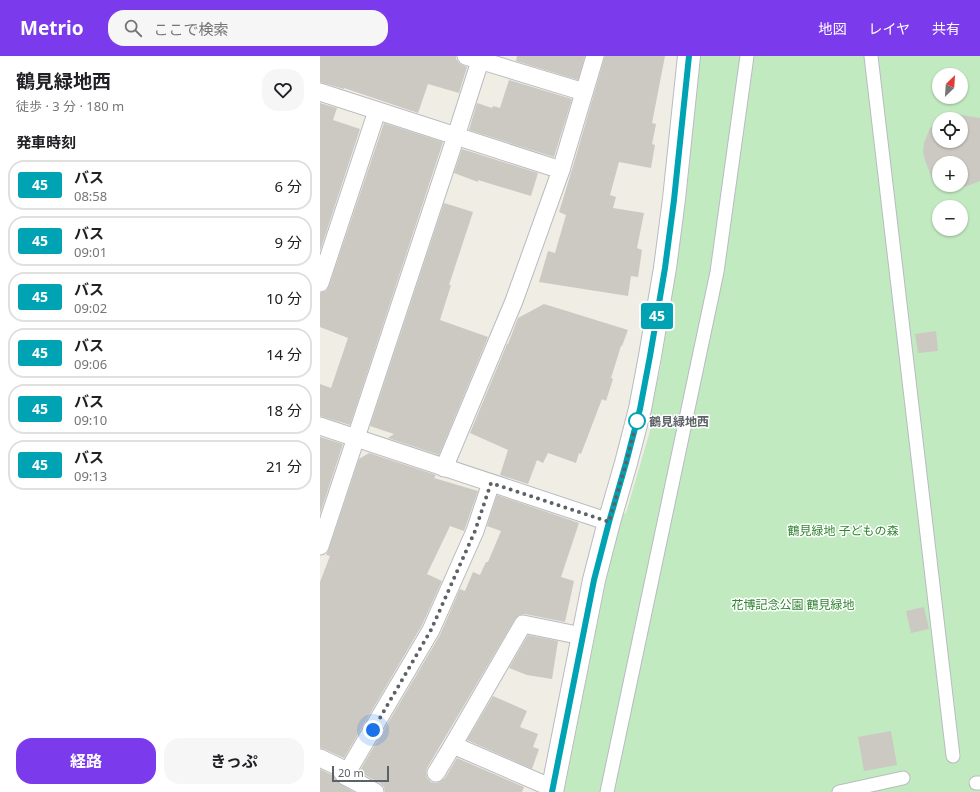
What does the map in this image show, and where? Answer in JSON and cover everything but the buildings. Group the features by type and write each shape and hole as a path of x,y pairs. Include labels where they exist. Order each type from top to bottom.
{"street":[{"path":"444,468 506,322 561,170 595,56"},
{"path":"453,745 552,790 594,580 640,409 650,356 664,276 674,200 689,56"},
{"path":"607,792 717,272 747,56"},
{"path":"871,56 953,756"},
{"path":"320,546 456,136 473,58 584,92"},
{"path":"320,92 561,170"},
{"path":"320,283 377,111"},
{"path":"320,426 609,522"},
{"path":"345,776 431,630 475,531 491,483"},
{"path":"436,773 523,624 582,636"},
{"path":"320,758 339,767 345,776 375,792"},
{"path":"839,792 903,778"}],"green space":[{"name":"花博記念公園 鶴見緑地","path":"700,56 980,56 980,792 564,792 606,580 622,514 626,513 652,424 648,421 660,370 686,199"}],"bus line":[{"name":"45","path":"552,792 594,580 640,409 650,356 665,268 674,200 689,56"}],"place":[{"name":"鶴見緑地西","path":"637,421"}],"route":[{"path":"373,730 431,630 475,531 491,483 609,522 637,421"}],"park label":[{"name":"鶴見緑地 子どもの森","path":"843,530"}]}
